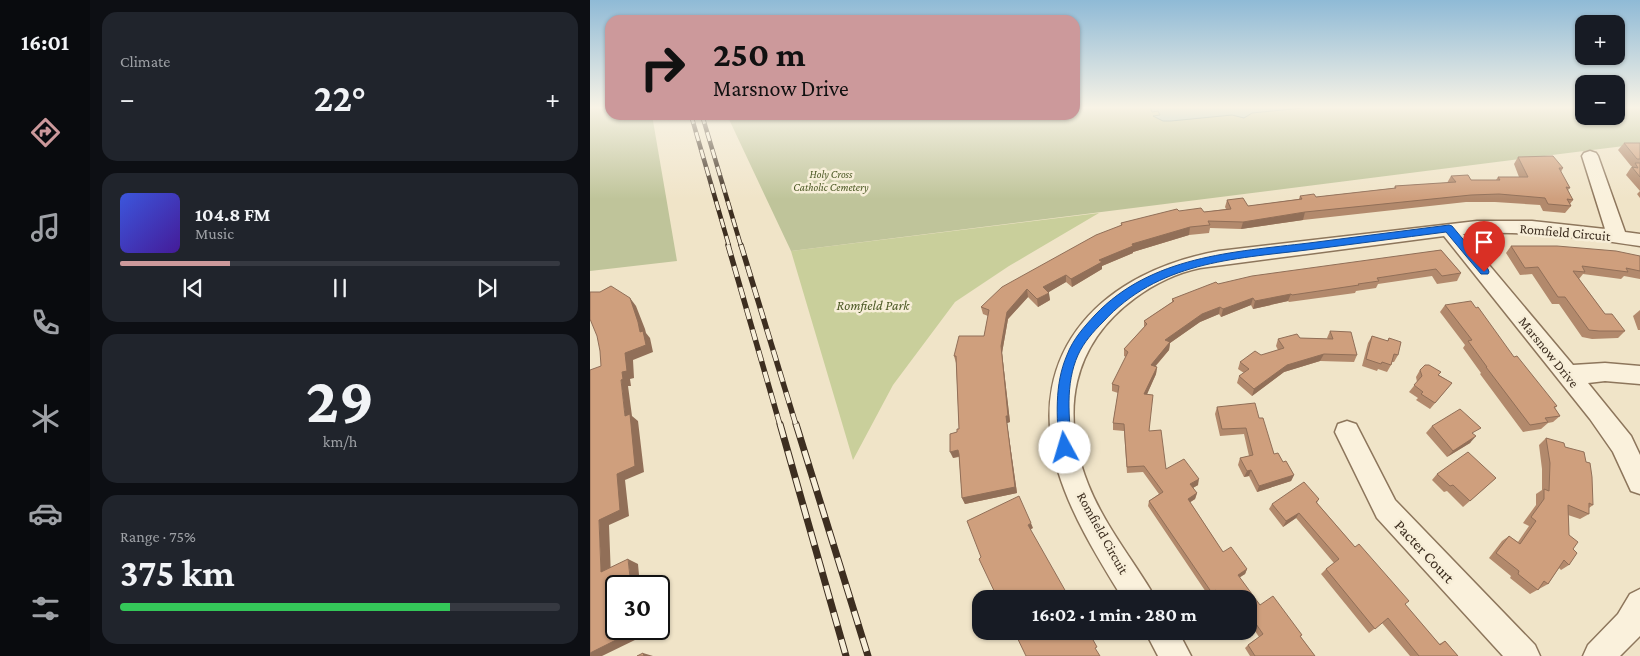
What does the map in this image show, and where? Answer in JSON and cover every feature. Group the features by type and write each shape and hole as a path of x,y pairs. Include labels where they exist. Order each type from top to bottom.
{"street":[{"path":"1590,156 1617,236"},
{"name":"Romfield Circuit","path":"1134,590 1096,527 1081,498 1065,448 1062,405 1067,371 1073,354 1086,332 1114,302 1150,279 1192,263 1449,228 1532,227 1640,240"},
{"name":"Marsnow Drive","path":"1449,228 1622,444 1640,482"},
{"path":"1568,375 1605,372 1640,375"},
{"name":"Pacter Court","path":"1347,432 1386,510 1524,656"},
{"path":"1599,656 1629,625 1640,604"},
{"path":"1165,640 1175,656"}],"green space":[{"path":"590,138 656,138 677,261 590,271"},
{"name":"Holy Cross Catholic Cemetery","path":"738,138 1640,138 1640,144 791,251"},
{"name":"Romfield Park","path":"1099,213 1009,266 955,302 893,385 853,460 791,251"}],"building":[{"path":"1624,143 1640,143 1640,159 1637,159"},
{"path":"1553,156 1563,168 1559,168 1570,188 1566,187 1573,200 1567,199 1571,206 1548,204 1545,198 1499,194 1471,195 1305,212 1243,222 1208,221 1210,225 1190,227 1132,244 1133,246 1099,260 1102,262 1071,279 1066,275 1043,287 1049,293 1037,299 1027,289 1007,312 1001,346 1008,416 1006,416 1015,487 962,498 958,450 950,452 950,434 957,432 957,429 959,429 956,356 954,356 959,336 984,336 989,310 981,307 1002,287 1096,235 1122,225 1121,223 1177,209 1179,211 1201,208 1204,212 1231,209 1227,200 1243,198 1248,206 1302,199 1300,196 1314,194 1316,197 1396,188 1395,186 1456,182 1451,176 1468,175 1471,180 1500,180 1498,177 1528,177 1518,157"},
{"path":"1635,163 1640,163 1640,177 1632,167 1638,168"},
{"path":"1511,246 1557,246 1616,251 1640,256 1640,271 1626,268 1628,272 1582,266 1585,272 1573,271 1605,314 1612,314 1625,331 1589,330 1565,297 1558,297 1538,267 1525,268"},
{"path":"1441,250 1461,273 1442,276 1436,269 1377,278 1379,281 1359,285 1255,301 1253,298 1223,309 1220,307 1202,314 1165,340 1170,342 1151,365 1157,367 1144,394 1153,395 1149,431 1161,430 1166,469 1184,459 1199,479 1190,484 1197,493 1188,499 1223,552 1231,547 1247,569 1238,575 1249,590 1210,590 1149,501 1163,492 1144,466 1127,467 1124,424 1113,423 1119,386 1112,384 1128,352 1124,349 1147,324 1144,321 1174,301 1172,299 1216,282 1218,284 1252,276"},
{"path":"611,286 630,298 640,332 643,331 646,345 625,353 627,371 622,372 623,379 621,380 625,416 630,414 635,466 617,474 620,510 599,520 601,572 628,559 630,575 605,575 605,640 616,640 590,653 590,370 601,366 597,336 590,319 590,292 600,292"},
{"path":"1471,301 1476,308 1478,307 1514,357 1517,356 1557,406 1554,407 1560,416 1545,418 1548,422 1530,425 1486,367 1468,341 1472,340 1445,305"},
{"path":"1330,331 1351,332 1357,355 1324,354 1287,365 1254,389 1239,376 1249,369 1240,362 1255,351 1261,355 1284,348 1278,339 1297,334 1300,338 1333,339"},
{"path":"1372,336 1388,341 1389,338 1401,342 1398,355 1394,354 1391,365 1366,359"},
{"path":"1425,365 1429,365 1441,372 1438,375 1452,383 1435,403 1421,394 1423,392 1414,385 1422,376 1420,370"},
{"path":"1255,403 1259,418 1263,418 1274,454 1278,453 1283,462 1286,461 1294,475 1259,486 1251,470 1247,471 1240,458 1253,455 1246,428 1222,429 1217,407"},
{"path":"1460,409 1481,428 1472,433 1476,436 1453,451 1432,426"},
{"path":"1546,438 1564,443 1565,447 1584,452 1586,462 1590,463 1593,505 1589,503 1589,514 1568,505 1569,535 1578,542 1573,549 1577,553 1569,565 1564,560 1548,584 1544,581 1538,590 1518,574 1519,571 1496,553 1509,536 1520,544 1536,521 1531,517 1544,499 1544,489 1549,491 1550,463"},
{"path":"1468,452 1496,478 1470,501 1453,485 1450,486 1437,474"},
{"path":"1304,482 1319,499 1316,502 1355,547 1359,544 1409,601 1405,604 1440,645 1445,641 1458,656 1419,656 1388,618 1375,629 1326,569 1339,559 1299,513 1286,521 1272,504"},
{"path":"1019,496 1031,523 1028,525 1065,590 994,590 979,559 981,557 967,521"},
{"path":"1273,596 1315,656 1255,656 1248,645 1263,634 1257,625 1257,601 1260,605"},
{"path":"1018,640 1093,640 1100,656 1026,656"}],"railway":[{"path":"698,138 729,246"},
{"path":"709,138 741,246"},
{"path":"728,245 780,425"},
{"path":"741,245 796,425"},
{"path":"780,424 846,656"},
{"path":"796,424 868,656"}],"route":[{"path":"1065,448 1062,405 1067,371 1073,354 1086,332 1114,302 1150,279 1170,270 1192,263 1219,258 1449,228 1484,272"}]}
